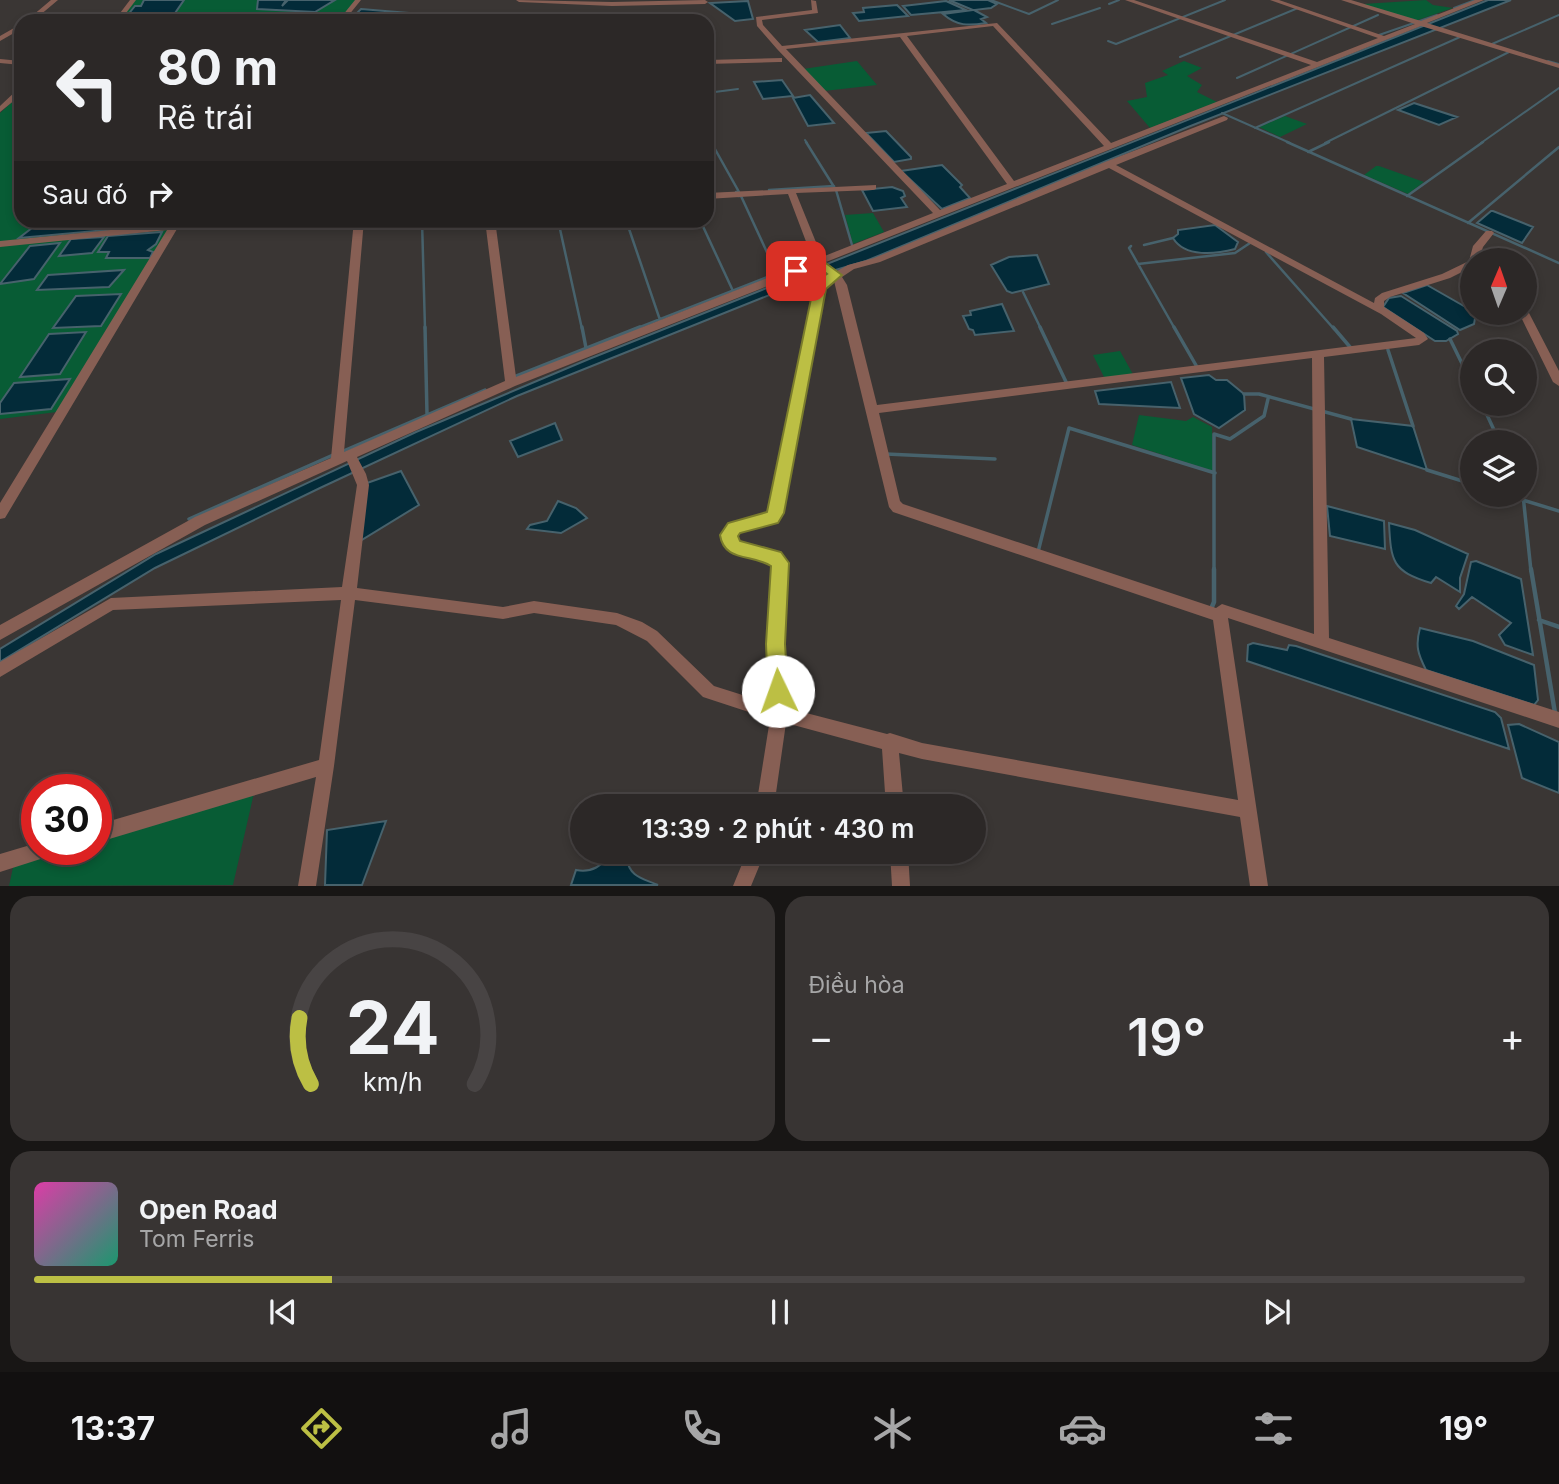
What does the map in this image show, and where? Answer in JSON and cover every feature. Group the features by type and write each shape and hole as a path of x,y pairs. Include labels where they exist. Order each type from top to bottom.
{"street":[{"path":"38,14 55,0"},
{"path":"122,14 133,0"},
{"path":"347,14 358,0"},
{"path":"519,0 624,4 705,2"},
{"path":"1128,0 1316,64"},
{"path":"1273,0 1384,38"},
{"path":"1344,0 1559,66"},
{"path":"0,633 179,532 511,383 821,263 1481,0"},
{"path":"813,1 816,12 758,18 761,29 939,214"},
{"path":"779,48 995,24 1109,146"},
{"path":"902,34 1012,185"},
{"path":"714,62 779,60"},
{"path":"0,110 14,97"},
{"path":"767,794 779,714 776,644 780,565 774,558 735,547 730,544 729,535 734,528 772,518 775,513 819,289 824,281 834,274 1224,118"},
{"path":"871,410 1423,340 1381,311 1108,164"},
{"path":"714,195 873,187"},
{"path":"791,191 821,263 842,285 894,503 898,508 1220,616"},
{"path":"3,243 140,228"},
{"path":"0,514 174,228"},
{"path":"337,459 358,228"},
{"path":"491,228 511,383"},
{"path":"1477,248 1489,233"},
{"path":"1381,311 1378,306 1382,297 1446,276 1460,268"},
{"path":"1531,326 1559,382"},
{"path":"1318,355 1322,644"},
{"path":"307,886 326,766 363,485 350,456"},
{"path":"0,670 111,604 350,593 503,613 534,607 617,619 637,627 652,636 709,692 779,714 922,751 1247,810"},
{"path":"1259,886 1220,616 1222,610 1559,720"},
{"path":"890,741 894,794"},
{"path":"112,829 326,766"},
{"path":"0,863 21,857"},
{"path":"742,886 751,864"},
{"path":"900,864 901,886"}],"green space":[{"path":"134,0 357,0 345,14 123,14"},
{"path":"1426,0 1433,5 1453,8 1415,21 1363,4"},
{"path":"857,61 877,85 824,91 803,69"},
{"path":"1184,61 1202,68 1187,76 1202,85 1197,92 1217,102 1150,128 1127,101 1147,97 1145,83 1168,75 1162,71"},
{"path":"14,100 14,228 160,228 0,242 0,113"},
{"path":"1285,116 1307,124 1280,137 1259,127"},
{"path":"1376,166 1424,182 1408,194 1364,175"},
{"path":"873,213 884,232 853,244 845,215"},
{"path":"169,230 57,412 0,419 0,245"},
{"path":"1120,351 1134,376 1105,379 1093,355"},
{"path":"1139,415 1186,421 1193,417 1212,427 1213,471 1132,445"},
{"path":"254,793 233,885 9,886 14,863 21,861 21,865 112,865 112,834"}],"water":[{"path":"144,0 184,0 174,14 129,14 135,6 141,6"},
{"path":"258,0 286,0 282,6 288,0 335,0 315,12 257,9"},
{"path":"949,0 988,0 997,4 991,8 974,10 987,17 981,19 986,23 968,25 953,21 943,14 973,10"},
{"path":"1488,0 1511,0 1188,127 866,261 822,274 517,396 155,568 0,662 0,649 156,554 416,432 589,359"},
{"path":"748,1 753,19 735,21 710,3"},
{"path":"946,1 966,10 911,15 903,6"},
{"path":"897,5 908,16 859,21 853,13 864,12 863,8"},
{"path":"361,9 421,14 356,14"},
{"path":"840,25 850,38 818,42 805,30"},
{"path":"782,80 793,96 763,99 754,82"},
{"path":"810,95 834,123 808,126 793,98"},
{"path":"1414,103 1457,117 1439,125 1398,110"},
{"path":"886,131 911,159 894,162 866,133"},
{"path":"942,165 962,185 960,187 970,198 942,209 901,171"},
{"path":"892,187 903,191 905,196 901,198 907,207 873,211 862,190"},
{"path":"1491,211 1533,227 1522,243 1477,223"},
{"path":"1215,225 1238,242 1235,249 1210,253 1193,252 1185,249 1173,238 1178,234 1178,230"},
{"path":"32,228 128,228 19,238"},
{"path":"162,232 156,244 148,250 153,252 150,258 106,258 109,252 98,252 108,236"},
{"path":"104,237 92,253 59,256 71,239"},
{"path":"60,243 34,279 0,284 30,246"},
{"path":"1037,255 1049,284 1012,293 1007,291 991,265 1009,257"},
{"path":"124,270 109,287 37,290 48,275"},
{"path":"1427,285 1460,304 1460,326 1469,326 1460,330 1403,293"},
{"path":"121,294 101,326 53,328 76,296"},
{"path":"1401,296 1458,334 1446,341 1435,341 1383,307 1389,298"},
{"path":"1002,304 1014,331 975,335 973,330 969,329 963,316 971,315 970,311"},
{"path":"86,332 60,374 20,377 49,334"},
{"path":"1209,375 1216,380 1227,380 1244,394 1245,410 1219,428 1194,414 1181,378"},
{"path":"70,379 51,409 0,414 0,403 14,383"},
{"path":"1171,382 1180,408 1099,404 1095,391"},
{"path":"1351,419 1413,426 1427,470 1357,447"},
{"path":"555,423 562,440 518,457 510,441"},
{"path":"401,471 419,505 360,541 367,483"},
{"path":"558,501 576,508 587,518 561,533 527,529 530,525 547,521"},
{"path":"1327,506 1384,521 1385,549 1330,536"},
{"path":"1389,523 1415,530 1468,554 1460,578 1460,592 1436,577 1431,583 1401,569 1393,556"},
{"path":"1476,561 1521,579 1533,655 1505,645 1499,635 1511,623 1472,597 1459,609 1456,606 1464,594 1471,562"},
{"path":"1420,628 1473,641 1534,665 1538,700 1534,705 1426,670 1418,650"},
{"path":"1253,643 1287,650 1289,645 1296,646 1495,712 1501,718 1509,749 1247,661 1248,645"},
{"path":"1519,724 1559,742 1559,793 1522,778 1508,725"},
{"path":"386,821 362,885 325,885 327,830"},
{"path":"601,864 628,864 642,879 658,885 571,885 576,870"}],"waterway":[{"path":"991,0 1029,14 1058,0"},
{"path":"1109,4 1119,0"},
{"path":"1108,41 1116,44 1225,0"},
{"path":"1454,8 1475,0"},
{"path":"1052,24 1100,8"},
{"path":"1180,57 1298,8"},
{"path":"1237,78 1378,15"},
{"path":"1379,35 1437,15"},
{"path":"1492,44 1559,15"},
{"path":"1255,128 1460,37"},
{"path":"1325,143 1509,52"},
{"path":"1548,61 1559,64"},
{"path":"1481,143 1559,88"},
{"path":"714,92 738,89"},
{"path":"1222,113 1255,128"},
{"path":"1255,128 1290,143"},
{"path":"806,142 834,186"},
{"path":"1287,142 1309,152"},
{"path":"1309,152 1329,142"},
{"path":"1408,196 1483,142"},
{"path":"714,147 739,192 736,192"},
{"path":"1468,223 1559,147"},
{"path":"1309,152 1408,196"},
{"path":"769,190 834,186"},
{"path":"834,186 852,245"},
{"path":"738,196 741,196 777,273"},
{"path":"1408,196 1468,223"},
{"path":"1468,223 1559,263"},
{"path":"422,228 425,329"},
{"path":"560,228 582,329"},
{"path":"629,228 660,319"},
{"path":"704,228 733,291"},
{"path":"1144,245 1173,238"},
{"path":"1138,264 1235,253 1250,243"},
{"path":"1131,246 1129,248 1138,264"},
{"path":"1266,252 1334,329"},
{"path":"777,273 816,258"},
{"path":"1138,264 1175,329"},
{"path":"733,291 777,273"},
{"path":"660,319 733,291"},
{"path":"1023,292 1041,329"},
{"path":"635,329 660,319"},
{"path":"425,327 427,414"},
{"path":"582,327 586,348"},
{"path":"514,377 640,327"},
{"path":"1040,327 1067,384"},
{"path":"1174,327 1197,367"},
{"path":"1333,327 1350,347"},
{"path":"1450,339 1460,359"},
{"path":"1388,350 1413,426"},
{"path":"341,452 485,390"},
{"path":"1244,394 1259,394 1351,419"},
{"path":"1214,473 1214,434 1230,439 1264,416 1268,399"},
{"path":"1488,416 1494,430"},
{"path":"1038,552 1069,428 1214,473"},
{"path":"886,454 995,459"},
{"path":"189,519 333,455"},
{"path":"1427,470 1460,480"},
{"path":"1211,609 1214,602 1214,473"},
{"path":"1537,504 1559,511"},
{"path":"1524,507 1531,571"},
{"path":"1531,569 1540,620"},
{"path":"1540,620 1559,627"},
{"path":"1540,620 1555,713 1559,715"}],"route":[{"path":"778,691 776,612 780,563 778,559 735,547 730,544 729,535 734,528 774,516 799,402 819,289 824,281 835,275 819,262 796,271"}]}
